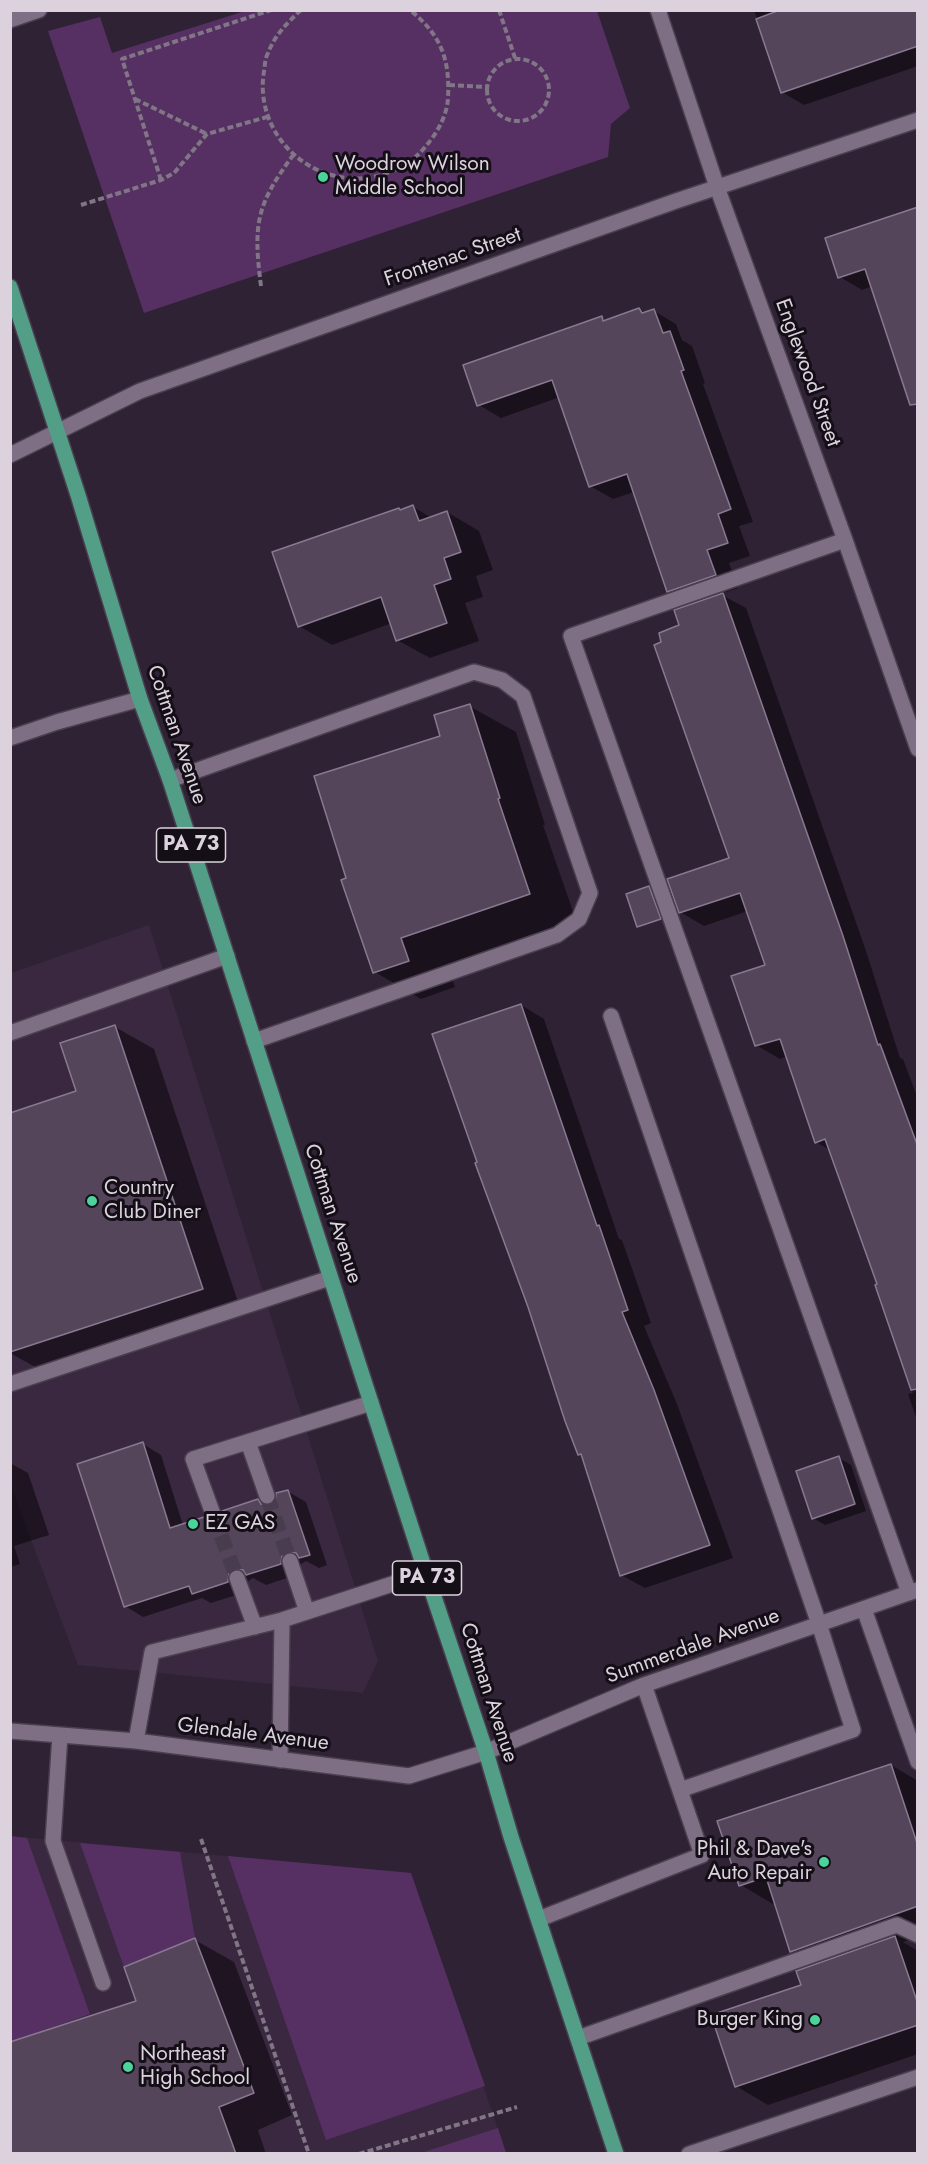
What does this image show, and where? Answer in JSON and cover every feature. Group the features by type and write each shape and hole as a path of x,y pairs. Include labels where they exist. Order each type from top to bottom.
{"main road":[{"name":"Cottman Avenue","path":"10,287 140,699 170,780 616,2154"}],"street":[{"path":"10,20 39,10"},
{"name":"Englewood Street","path":"658,10 717,188 845,540 918,750"},
{"name":"Frontenac Street","path":"10,455 140,391 717,188 918,120"},
{"path":"845,540 571,636 913,1592"},
{"path":"170,780 474,672 502,680 523,696 590,893 579,919 557,935 254,1041"},
{"path":"10,738 57,722 140,699"},
{"path":"10,1033 227,956"},
{"path":"611,1016 819,1624 853,1730 680,1791"},
{"path":"10,1384 330,1278"},
{"path":"213,1514 193,1459 371,1403"},
{"path":"248,1442 267,1496"},
{"path":"290,1561 307,1611"},
{"path":"136,1741 152,1652 282,1620 426,1573"},
{"path":"237,1578 255,1627"},
{"name":"Summerdale Avenue","path":"486,1752 644,1685 913,1592"},
{"path":"864,1609 918,1762"},
{"path":"280,1760 282,1620"},
{"path":"538,1919 702,1855 644,1685"},
{"name":"Glendale Avenue","path":"10,1731 136,1741 408,1776 486,1752"},
{"path":"60,1735 53,1841 103,1983"},
{"path":"578,2038 897,1925 918,1935"},
{"path":"689,2154 918,2077"}],"path":[{"path":"161,180 122,59 271,10"},
{"path":"301,10 283,26 267,54 262,86 267,117 284,146 309,166 336,178 366,179 394,171 419,155 437,132 447,104 449,74 441,46 424,22 410,10"},
{"path":"499,10 514,58"},
{"path":"514,58 526,59 543,70 548,79 548,98 538,114 520,121 500,116 487,98 486,87 495,67 514,58"},
{"path":"449,85 486,87"},
{"path":"134,98 207,134"},
{"path":"81,205 161,180 174,173 207,134 267,117"},
{"path":"261,286 257,253 259,216 264,200 274,182 294,154"},
{"path":"201,1839 309,2154"},
{"path":"359,2154 517,2106"}],"shaded area":[{"name":"Woodrow Wilson Middle School","path":"245,11 597,11 630,108 611,124 608,157 144,313 48,31 100,17 112,53"},
{"path":"149,925 378,1661 363,1693 78,1665 11,1486 11,973"},
{"path":"10,1836 411,1873 506,2153 11,2153"},
{"path":"10,1836 27,1838 90,2014 11,2042"},
{"path":"80,1843 180,1852 195,1938 124,1967"},
{"path":"228,1856 411,1873 485,2086 326,2140"},
{"path":"498,2128 506,2153 421,2153"}],"building":[{"path":"780,10 918,10 918,46 781,93 756,19"},
{"path":"918,207 918,404 910,405 865,269 838,278 825,238"},
{"path":"639,308 642,313 654,309 663,333 670,331 684,370 681,371 731,509 718,514 728,543 707,550 716,575 667,592 627,474 589,487 552,380 477,406 463,365 602,316 603,321"},
{"path":"413,505 419,521 447,511 461,552 444,558 451,579 434,585 447,623 396,641 381,597 298,627 272,552"},
{"path":"723,593 843,936 878,1045 880,1044 918,1147 918,1389 911,1390 875,1285 877,1284 825,1139 815,1143 780,1039 755,1046 731,976 765,965 740,893 679,913 667,879 729,858 654,645 661,642 659,633 679,625 674,610"},
{"path":"470,704 500,798 498,799 530,894 401,938 409,961 373,973 341,880 346,878 314,776 440,736 434,715"},
{"path":"649,886 661,919 637,927 626,894"},
{"path":"521,1004 628,1310 622,1312 654,1390 710,1545 620,1576 581,1454 578,1455 565,1421 528,1307 475,1163 477,1162 432,1034"},
{"name":"Country Club Diner","path":"115,1025 203,1289 10,1352 10,1113 76,1091 60,1043"},
{"path":"143,1442 170,1528 204,1517 207,1522 216,1523 221,1520 222,1511 258,1499 261,1504 270,1505 275,1502 276,1493 288,1490 310,1555 299,1558 296,1553 287,1552 282,1555 281,1564 246,1575 243,1570 234,1569 229,1572 228,1582 192,1594 189,1586 124,1607 77,1464"},
{"path":"839,1456 855,1504 812,1519 796,1471"},
{"name":"Phil & Dave's Auto Repair","path":"891,1764 918,1846 918,1906 790,1952 766,1877 739,1886 717,1821"},
{"name":"Burger King","path":"895,1936 918,2004 918,2025 735,2087 711,2015 801,1985 796,1971"},
{"name":"Northeast High School","path":"195,1938 254,2093 219,2107 236,2154 10,2154 10,2042 136,2001 124,1967"}],"tunnel":[{"path":"267,1496 290,1561"},
{"path":"213,1514 237,1578"}],"place":[{"name":"Woodrow Wilson Middle School","path":"323,177"},
{"name":"Country Club Diner","path":"92,1201"},
{"name":"EZ GAS","path":"193,1524"},
{"name":"Phil & Dave's Auto Repair","path":"824,1862"},
{"name":"Burger King","path":"815,2020"},
{"name":"Northeast High School","path":"128,2067"}]}
